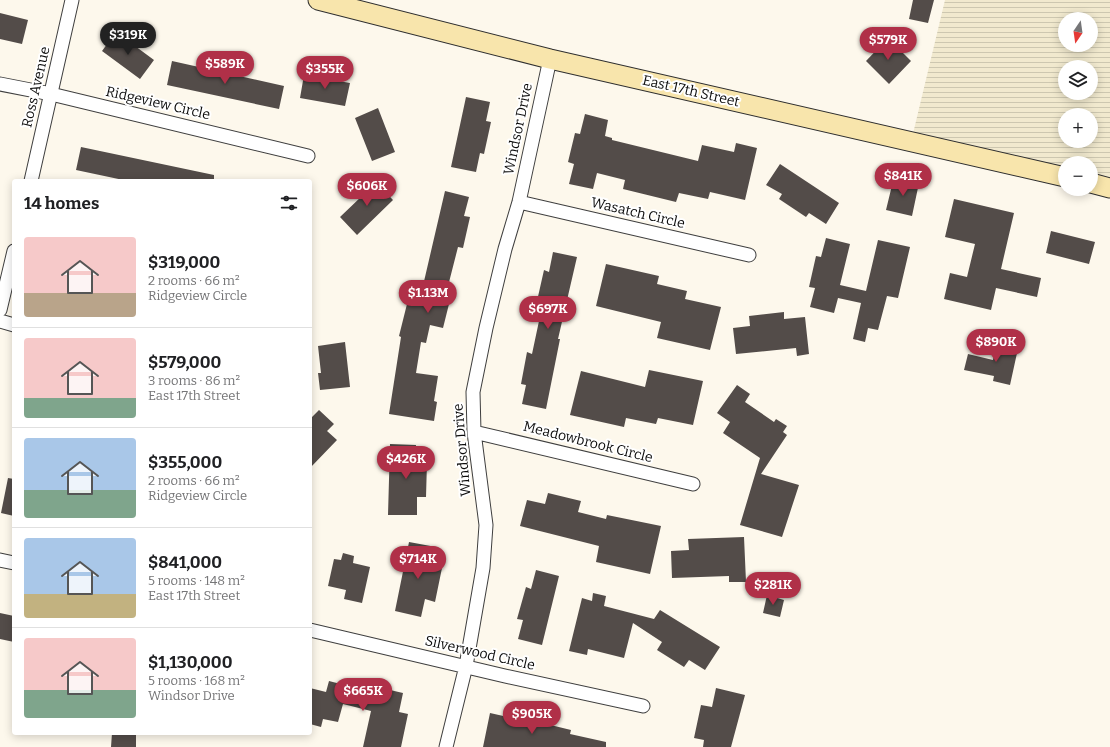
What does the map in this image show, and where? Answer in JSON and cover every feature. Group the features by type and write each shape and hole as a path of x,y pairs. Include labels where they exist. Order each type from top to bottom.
{"main road":[{"name":"East 17th Street","path":"318,0 550,59 1058,175"},
{"path":"1098,185 1110,188"}],"street":[{"name":"Ross Avenue","path":"31,179 72,0"},
{"name":"Windsor Drive","path":"446,747 466,666 483,568 486,525 474,432 473,392 505,249 519,202 550,59"},
{"name":"Ridgeview Circle","path":"0,84 51,94 308,156"},
{"name":"Wasatch Circle","path":"519,202 749,255"},
{"path":"0,310 12,259"},
{"path":"0,321 12,324"},
{"name":"Meadowbrook Circle","path":"474,432 693,484"},
{"path":"0,560 12,563"},
{"name":"Silverwood Circle","path":"312,630 505,676 642,706"}],"shaded area":[{"path":"945,0 1110,0 1110,189 1098,186 1098,156 1058,156 1058,176 911,142"}],"building":[{"path":"913,0 934,0 928,23 909,19"},
{"path":"0,13 28,20 22,44 0,39"},
{"path":"116,32 154,60 140,79 102,51"},
{"path":"888,38 911,61 889,84 866,61"},
{"path":"172,61 284,86 279,109 167,85"},
{"path":"304,75 350,83 345,106 300,98"},
{"path":"466,97 490,102 486,121 491,122 484,154 480,153 476,172 451,167"},
{"path":"378,108 395,152 372,161 355,118"},
{"path":"585,114 608,120 605,136 612,138 612,140 698,161 702,145 734,152 736,143 757,148 745,200 710,192 708,199 679,193 676,202 623,189 625,180 597,173 593,189 569,184 574,164 568,162 575,133 580,134"},
{"path":"81,147 214,175 214,179 119,179 76,170"},
{"path":"780,164 839,203 826,224 809,213 806,217 779,199 782,194 766,185"},
{"path":"894,177 919,183 912,216 886,210"},
{"path":"372,178 393,200 357,235 340,217 363,195 358,191"},
{"path":"445,191 469,197 464,216 470,217 463,248 458,247 446,294 451,296 443,328 430,325 426,343 421,342 416,373 438,376 434,401 437,402 434,421 389,414 401,337 399,336 408,300 412,301 415,289 422,290"},
{"path":"954,199 1014,213 1001,269 1041,278 1037,297 996,288 991,310 944,299 950,273 967,277 975,244 945,237"},
{"path":"1051,231 1095,242 1089,264 1046,253"},
{"path":"826,238 850,244 840,285 866,291 878,240 910,247 898,298 887,296 878,330 868,328 865,342 853,339 861,303 838,298 834,313 810,307 815,288 809,287 816,256 821,257"},
{"path":"553,252 577,257 558,339 560,339 546,409 522,404 526,385 521,384 527,352 532,354 539,321 537,321 541,302 537,301 544,270 549,272"},
{"path":"606,264 659,276 657,284 687,291 685,299 721,307 710,350 657,338 661,322 596,306"},
{"path":"784,312 784,319 805,317 809,354 797,356 796,348 736,354 733,328 750,326 749,316"},
{"path":"997,340 1019,344 1010,385 993,381 994,376 964,370 968,354 993,360"},
{"path":"345,342 350,387 320,390 318,373 321,373 318,346"},
{"path":"649,370 703,381 693,425 658,418 656,424 626,418 624,427 570,415 581,371 645,387"},
{"path":"737,385 750,394 745,402 774,422 776,419 787,426 783,432 787,435 761,474 799,485 782,537 740,525 760,458 723,433 730,422 717,413"},
{"path":"319,410 334,424 327,431 337,440 312,466 312,417"},
{"path":"390,444 416,445 415,462 427,462 426,497 417,497 417,515 388,515"},
{"path":"8,478 12,479 12,516 1,513"},
{"path":"548,493 581,501 578,512 606,519 607,515 661,526 650,574 596,562 599,546 520,526 527,500 545,504"},
{"path":"744,537 746,582 729,582 729,576 672,578 671,551 689,550 688,539"},
{"path":"409,542 436,547 432,566 442,568 435,602 425,599 421,617 395,611"},
{"path":"343,553 354,556 353,563 370,567 362,603 344,599 346,590 328,586 334,559 341,560"},
{"path":"536,570 559,576 542,645 518,639 523,620 517,619 526,587 531,589"},
{"path":"593,593 606,596 604,606 654,619 660,610 720,647 705,670 689,660 684,667 657,650 662,642 633,623 624,658 588,649 587,655 569,651 582,598 592,601"},
{"path":"767,595 784,600 780,617 763,613"},
{"path":"0,613 12,616 12,642 0,639"},
{"path":"329,681 375,693 377,687 403,693 399,712 408,714 401,747 363,747 371,711 343,704 338,722 323,719 321,727 312,725 312,688 326,692"},
{"path":"716,688 745,695 731,747 703,747 704,740 694,738 701,705 712,707"},
{"path":"490,713 526,721 526,719 571,730 570,734 606,742 606,747 483,747"},
{"path":"112,735 136,735 136,747 111,747"}]}
